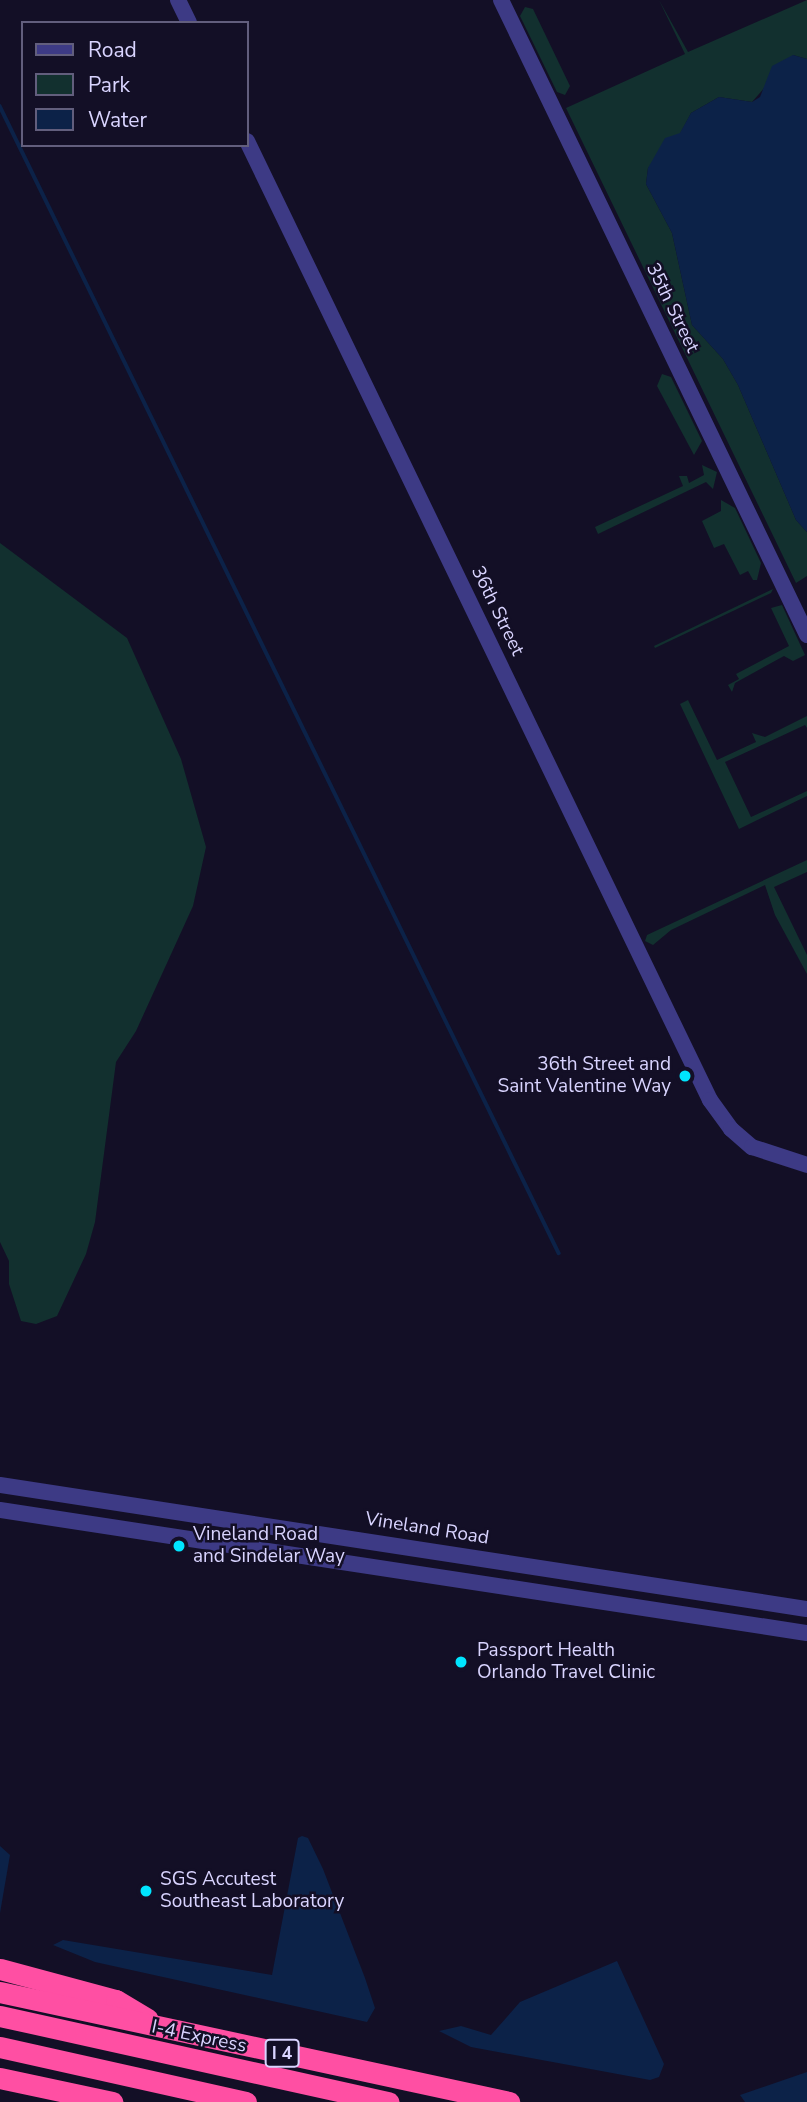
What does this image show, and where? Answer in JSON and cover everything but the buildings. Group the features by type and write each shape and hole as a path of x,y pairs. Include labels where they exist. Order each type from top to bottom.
{"highway":[{"path":"0,1969 117,2000 164,2029"},
{"name":"I 4","path":"0,1992 509,2102"},
{"name":"I-4 Express","path":"0,2016 389,2102"},
{"path":"0,2047 246,2102"},
{"path":"0,2078 112,2102"},
{"path":"0,2093 33,2098 69,2093"}],"street":[{"path":"178,0 188,21"},
{"name":"35th Street","path":"501,0 807,635"},
{"name":"36th Street","path":"248,143 709,1100 731,1129 751,1147 807,1166"},
{"name":"Vineland Road","path":"0,1485 807,1609"},
{"path":"0,1510 807,1633"},
{"path":"219,1544 224,1519"},
{"path":"456,1580 460,1555"}],"green space":[{"path":"659,0 688,52 807,0 807,59 793,55 752,102 719,97 691,113 680,134 648,168 646,184 672,233 692,325 723,359 738,385 796,520 807,532 807,576 796,583 566,108 685,54"},
{"path":"525,7 533,9 570,86 565,95 557,92 520,16"},
{"path":"662,374 671,377 702,441 694,455 657,386"},
{"path":"702,465 717,472 713,489 706,482 598,534 595,527 683,486 679,476 687,476 689,483 704,475"},
{"path":"721,500 735,508 761,563 757,580 753,580 748,571 740,575 724,544 714,548 702,521 721,511"},
{"path":"0,543 127,638 181,759 206,847 193,906 136,1031 116,1062 95,1222 86,1254 57,1316 36,1324 21,1321 9,1284 9,1261 0,1242"},
{"path":"773,589 771,593 655,648 654,646"},
{"path":"782,605 805,655 793,661 784,656 735,683 732,692 728,685 739,679 736,674 789,646 771,608"},
{"path":"688,700 717,760 756,742 752,733 765,737 807,716 807,728 805,725 725,762 751,817 807,791 807,796 739,829 680,704"},
{"path":"807,860 807,872 774,887 807,955 807,974 775,915 765,885 671,930 653,945 645,941 647,935"}],"water":[{"path":"793,55 807,59 807,532 796,520 738,385 723,359 692,325 672,233 646,184 648,168 665,138 680,133 691,113 719,97 752,102 760,97 772,66"},
{"path":"298,1838 308,1838 323,1869 365,1978 375,2008 367,2022 95,1962 53,1945 63,1940 272,1975"},
{"path":"0,1846 10,1855 0,1913"},
{"path":"617,1961 664,2064 659,2077 650,2080 471,2047 439,2031 461,2026 491,2035 520,2002"},
{"path":"807,2072 807,2102 745,2102 740,2095"}],"waterway":[{"path":"0,106 559,1253"}],"place":[{"name":"36th Street and Saint Valentine Way","path":"685,1076"},
{"name":"Vineland Road and Sindelar Way","path":"179,1546"},
{"name":"Passport Health Orlando Travel Clinic","path":"461,1662"},
{"name":"SGS Accutest Southeast Laboratory","path":"146,1891"}]}
